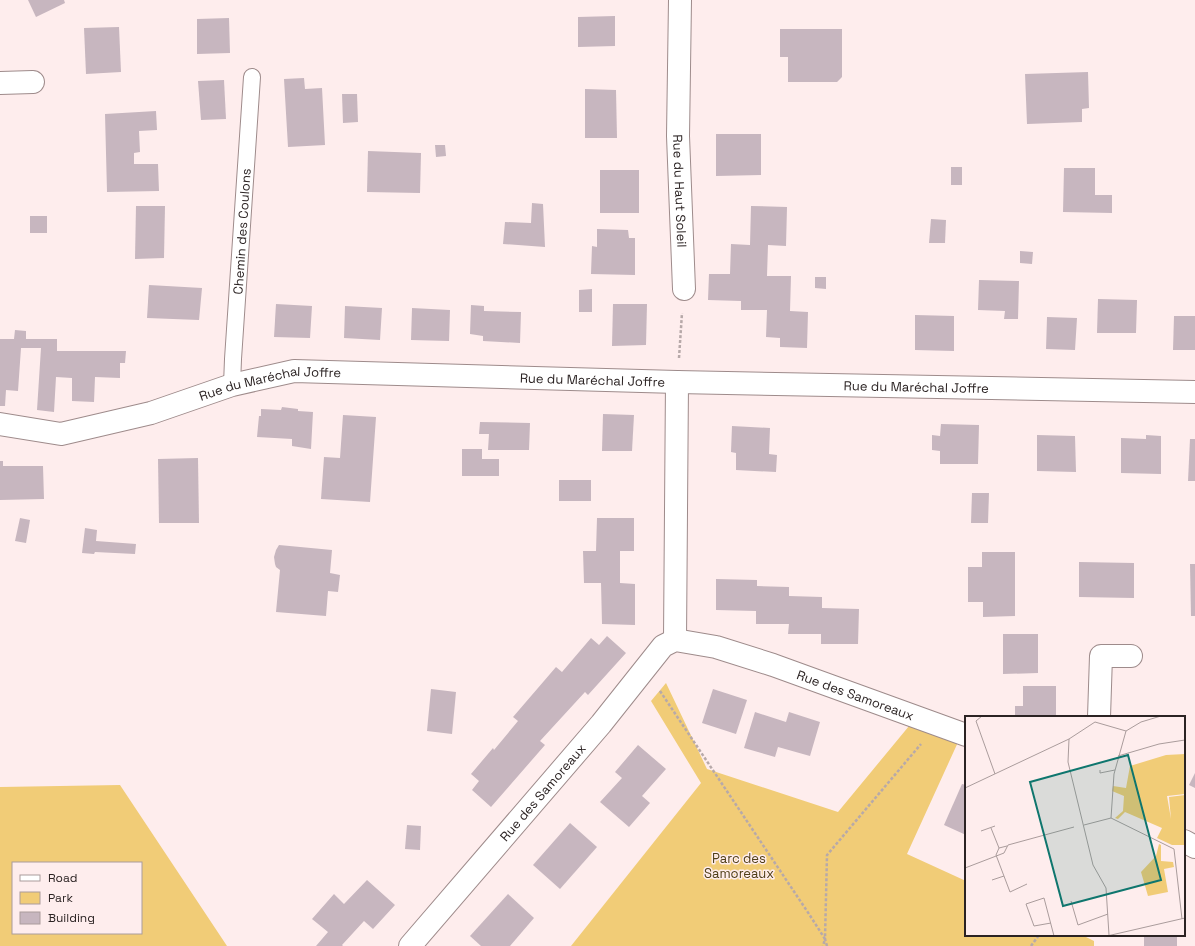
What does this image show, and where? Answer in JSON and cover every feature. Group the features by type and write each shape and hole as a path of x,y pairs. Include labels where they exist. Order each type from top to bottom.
{"street":[{"name":"Rue du Haut Soleil","path":"680,0 678,136 684,288"},
{"path":"0,83 33,82"},
{"name":"Rue du Maréchal Joffre","path":"0,424 61,434 151,413 232,385 294,371 677,382 1195,392"},
{"path":"675,640 677,382"},
{"name":"Rue des Samoreaux","path":"410,946 601,724 663,646 675,640 716,647 773,665 965,735"},
{"path":"1099,716 1101,656 1131,656"},
{"path":"1185,841 1195,847"}],"lane":[{"name":"Chemin des Coulons","path":"232,385 233,351 252,77"}],"path":[{"path":"677,382 684,288"},
{"path":"660,690 809,914 825,939 827,946"},
{"path":"823,946 825,939 827,855 938,724"},
{"path":"1031,946 1039,936"}],"green space":[{"name":"Parc des Samoreaux","path":"666,683 707,769 838,812 914,720 959,740 907,854 965,881 965,936 1084,936 1094,941 1094,946 571,946 701,783 651,701"},
{"path":"120,785 227,946 0,946 0,787"}],"building":[{"path":"28,0 64,0 65,3 36,17"},
{"path":"615,16 615,46 578,47 578,17"},
{"path":"229,18 230,53 197,54 197,19"},
{"path":"119,27 121,72 86,74 84,28"},
{"path":"780,29 842,29 842,77 837,82 788,82 788,57 780,57"},
{"path":"1088,72 1089,108 1082,109 1082,122 1027,124 1025,74"},
{"path":"304,78 305,89 322,88 325,145 288,147 284,79"},
{"path":"224,80 226,119 201,120 198,81"},
{"path":"585,89 616,90 617,138 585,138"},
{"path":"342,94 357,94 358,122 343,123"},
{"path":"156,111 157,130 139,131 140,152 134,153 134,164 158,164 159,191 107,192 105,114"},
{"path":"716,134 761,134 761,175 716,176"},
{"path":"435,145 445,145 446,156 436,157"},
{"path":"368,151 421,153 420,193 367,192"},
{"path":"951,167 962,167 962,185 951,185"},
{"path":"1064,168 1095,168 1095,195 1112,195 1112,213 1063,212"},
{"path":"600,170 639,170 639,213 600,213"},
{"path":"532,203 543,204 545,247 503,244 505,222 531,223"},
{"path":"136,206 165,206 164,258 135,259"},
{"path":"751,206 787,207 786,246 768,245 767,276 791,276 790,311 808,312 807,348 780,347 780,338 766,337 767,310 741,310 741,301 708,300 709,274 730,274 731,244 750,245"},
{"path":"30,216 47,216 47,233 30,233"},
{"path":"931,219 946,220 945,243 929,243"},
{"path":"597,229 628,230 629,238 635,238 635,275 591,274 592,246 597,247"},
{"path":"1020,251 1033,252 1032,264 1020,263"},
{"path":"815,277 826,277 826,289 815,288"},
{"path":"979,280 1019,281 1018,319 1004,319 1005,311 978,310"},
{"path":"149,285 202,288 199,320 147,318"},
{"path":"592,289 592,312 579,312 579,290"},
{"path":"1098,299 1137,300 1136,333 1097,333"},
{"path":"276,304 312,306 310,338 274,337"},
{"path":"613,304 647,304 646,345 612,346"},
{"path":"471,305 484,306 484,311 521,312 520,343 483,341 483,336 470,334"},
{"path":"345,306 382,308 380,340 344,338"},
{"path":"412,308 450,310 449,341 411,340"},
{"path":"915,315 954,316 954,351 915,350"},
{"path":"1174,316 1195,316 1195,350 1173,350"},
{"path":"1047,317 1077,318 1075,350 1046,349"},
{"path":"15,330 26,331 26,339 57,339 57,351 126,351 125,363 120,363 120,378 95,377 94,402 72,401 72,378 56,377 54,412 37,410 41,348 21,348 18,391 6,390 5,406 0,406 0,339 14,339"},
{"path":"282,407 298,409 298,411 313,412 311,449 292,446 292,439 257,437 261,409 281,410"},
{"path":"603,414 634,415 632,451 602,451"},
{"path":"343,415 376,417 370,502 321,499 324,457 340,458"},
{"path":"480,422 530,423 529,450 488,450 489,434 479,434"},
{"path":"941,424 979,425 978,464 940,464 940,451 932,450 932,435 940,436"},
{"path":"732,426 770,428 769,454 777,455 776,472 736,470 736,453 731,452"},
{"path":"1037,435 1075,436 1076,472 1037,471"},
{"path":"1146,435 1161,436 1161,474 1121,473 1121,438 1146,439"},
{"path":"1190,439 1195,439 1195,481 1188,481"},
{"path":"462,449 482,449 482,459 499,459 499,476 462,476"},
{"path":"198,458 199,523 159,523 158,459"},
{"path":"0,461 3,461 3,466 43,466 44,499 0,500"},
{"path":"559,480 591,480 591,501 559,501"},
{"path":"972,493 989,493 988,523 971,523"},
{"path":"20,518 30,520 26,543 15,541"},
{"path":"597,518 634,518 634,551 620,551 620,583 635,584 635,625 602,624 601,583 584,583 583,551 596,551"},
{"path":"85,528 97,530 96,541 136,544 135,554 95,552 94,554 82,553"},
{"path":"279,545 332,550 330,573 340,575 338,592 328,591 326,616 276,612 280,570 276,567 274,557"},
{"path":"982,552 1015,552 1015,616 983,617 983,602 968,602 968,567 982,567"},
{"path":"1079,562 1134,563 1134,598 1079,597"},
{"path":"1190,564 1195,564 1195,616 1191,616"},
{"path":"716,579 757,580 757,586 789,587 789,596 822,597 822,608 859,609 858,644 821,644 821,634 788,634 789,624 756,624 756,611 716,610"},
{"path":"1003,634 1038,634 1038,673 1003,674"},
{"path":"607,636 626,653 588,695 585,692 540,741 545,745 491,807 472,790 479,781 471,774 493,748 494,750 518,721 513,717 556,667 562,672 591,638 599,645"},
{"path":"1023,686 1056,686 1056,716 1015,716 1015,706 1023,706"},
{"path":"431,689 456,692 452,734 427,731"},
{"path":"713,689 747,700 736,734 702,723"},
{"path":"755,712 786,722 789,712 820,722 810,756 778,747 775,757 744,748"},
{"path":"638,745 666,769 642,796 650,803 629,827 600,802 622,778 615,772"},
{"path":"1195,773 1195,788 1189,785"},
{"path":"962,784 965,785 965,835 944,825"},
{"path":"570,823 597,847 560,889 533,865"},
{"path":"407,825 421,826 420,850 405,849"},
{"path":"367,880 395,905 373,929 364,921 342,945 343,946 316,946 328,932 312,919 334,894 344,904"},
{"path":"508,894 534,918 510,946 481,946 470,936"},
{"path":"1144,936 1177,936 1177,946 1144,946"}]}
